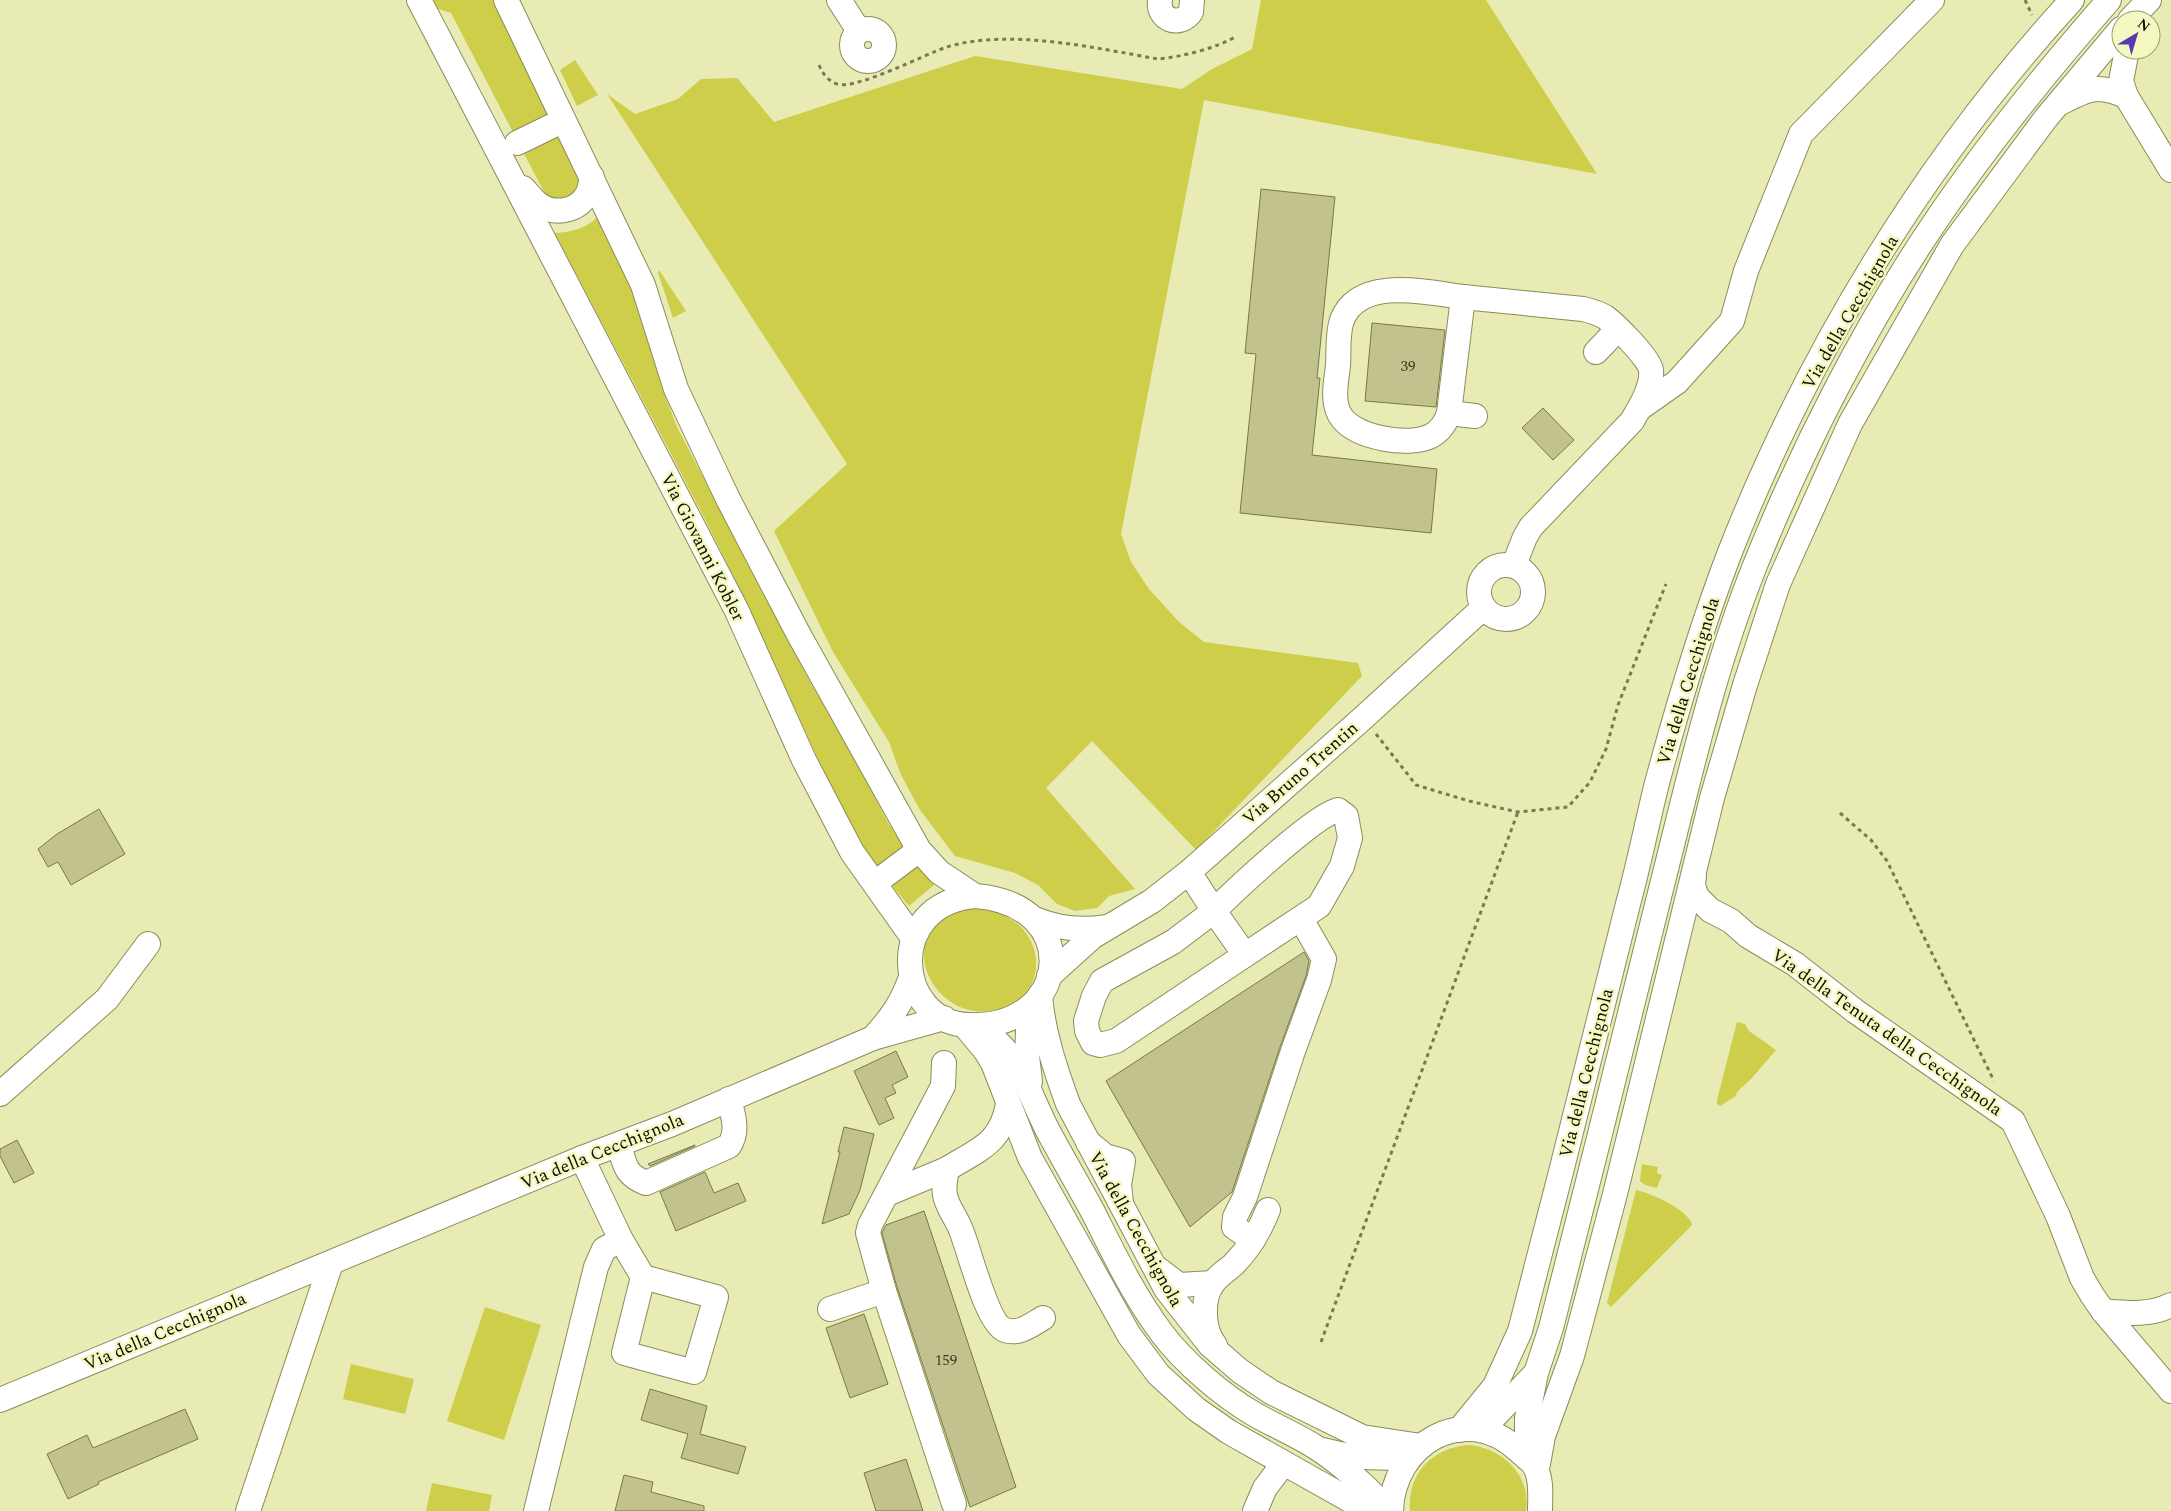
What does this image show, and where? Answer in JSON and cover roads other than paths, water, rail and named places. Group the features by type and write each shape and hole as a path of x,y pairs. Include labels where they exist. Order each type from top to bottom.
{"street":[{"name":"Via Giovanni Kobler","path":"420,0 508,147 736,610 804,760 852,852 913,938"},
{"path":"506,0 642,285 676,389 687,415 799,635 919,850 939,872 974,896 1009,904 1035,919 1047,936 1051,950 1052,965 1040,993 1009,1020 962,1023"},
{"path":"839,0 859,31"},
{"path":"1160,0 1160,11 1164,16 1178,21 1184,20 1191,12 1192,0"},
{"path":"1640,408 1677,382 1732,321 1746,271 1801,134 1932,0"},
{"name":"Via della Cecchignola","path":"1466,1429 1495,1386 1520,1331 1662,765 1692,662 1720,581 1769,460 1845,312 1887,245 1934,174 1984,105 2042,33 2072,0"},
{"name":"Via della Cecchignola","path":"1532,1465 1527,1418 1536,1374 1551,1328 1684,791 1715,680 1756,563 1805,453 1846,373 1895,285 1970,171 2040,81 2110,0"},
{"path":"1540,1511 1532,1465 1572,1356 1607,1223 1712,798 1745,685 1778,584 1850,424 1952,245 2057,105 2111,43"},
{"path":"2125,60 2121,81 2126,96 2171,170"},
{"path":"2057,105 2095,88 2108,88 2126,96"},
{"path":"508,147 554,125"},
{"name":"Via Giovanni Kobler","path":"508,147 522,187 538,203 554,211 577,206 588,193 592,177"},
{"path":"1463,296 1450,413 1438,431 1431,436 1419,439 1393,440 1359,430 1346,422 1340,415 1335,400 1341,325 1346,313 1354,303 1365,294 1377,291 1398,290 1463,296 1583,309 1605,317 1650,366 1651,377 1640,408 1626,428 1531,527 1514,565"},
{"path":"1596,352 1618,329"},
{"path":"1450,413 1474,416"},
{"path":"1503,564 1514,565 1524,571 1531,580 1534,592 1531,603 1524,612 1515,618 1503,620 1492,616 1483,608 1478,598 1478,586 1483,576 1492,568 1503,564"},
{"name":"Via Bruno Trentin","path":"1040,993 1077,949 1108,926 1146,905 1189,872 1363,718 1483,608"},
{"path":"1338,810 1346,816 1350,838 1342,866 1320,906 1301,919 1116,1041 1100,1045 1093,1043 1087,1031 1086,1021 1094,996 1102,981 1173,942 1214,911 1294,839 1329,811 1338,810"},
{"path":"883,877 911,856"},
{"name":"Via della Tenuta della Cecchignola","path":"1694,871 1693,886 1697,897 1710,910 1731,922 1748,936 1795,964 1855,1011 2013,1121 2058,1216 2082,1278 2103,1311 2171,1391"},
{"path":"1189,872 1245,955"},
{"path":"974,896 955,899 936,908 924,919 913,938 910,954 911,977 924,1001 932,1010 962,1023 986,1050 993,1063 1030,1158 1129,1335 1158,1374 1179,1395 1213,1421 1369,1511"},
{"name":"Via Bruno Trentin","path":"1035,919 1062,928 1078,930 1108,926"},
{"path":"1253,1240 1234,1227 1235,1217 1245,1197 1293,1051 1320,980 1324,959 1301,919"},
{"name":"Via della Tenuta della Cecchignola","path":"1676,944 1682,932 1689,926 1706,923 1748,936"},
{"path":"0,1094 107,999 148,944"},
{"name":"Via della Cecchignola","path":"873,1038 892,1017 904,998 911,977"},
{"name":"Via della Cecchignola","path":"1030,1088 1027,1055 1040,993"},
{"name":"Via della Cecchignola","path":"1040,993 1042,1022 1058,1079 1068,1104 1088,1142 1105,1156 1123,1161 1119,1185 1121,1206 1166,1289 1187,1318 1210,1345 1240,1371 1271,1392 1362,1438 1415,1452"},
{"name":"Via della Cecchignola","path":"0,1400 582,1158 619,1145 873,1038 962,1023 1005,1049 1030,1088 1048,1130 1122,1269 1161,1333 1204,1378 1229,1398 1318,1449 1376,1496 1390,1511"},
{"path":"944,1063 943,1086 868,1232 884,1291 954,1504"},
{"path":"619,1145 627,1171 635,1179 646,1183 730,1146 735,1137 734,1120 729,1099"},
{"path":"887,1194 947,1169 997,1136 1006,1116 1008,1104"},
{"path":"997,1136 1021,1147 1030,1158"},
{"path":"582,1158 621,1240 643,1277 716,1297 694,1372 624,1353 643,1277"},
{"path":"947,1169 944,1184 945,1197 961,1230 980,1286 996,1322 1003,1330 1017,1332 1043,1318"},
{"path":"1226,1358 1210,1340 1205,1304 1213,1283 1233,1264 1253,1240 1268,1210"},
{"path":"536,1511 596,1267 604,1249 621,1240"},
{"path":"248,1511 331,1263"},
{"path":"1154,1265 1163,1275 1179,1285 1213,1283"},
{"path":"830,1309 884,1291"},
{"path":"2103,1311 2144,1313 2162,1310 2171,1304"},
{"name":"Via della Cecchignola","path":"1466,1429 1494,1417 1536,1374"},
{"path":"1390,1511 1392,1494 1398,1476 1415,1452 1434,1438 1466,1429 1494,1433 1508,1441 1532,1465"},
{"name":"Via della Cecchignola","path":"1318,1449 1344,1456 1377,1460 1415,1452"},
{"path":"1255,1511 1265,1488 1284,1463"}]}
